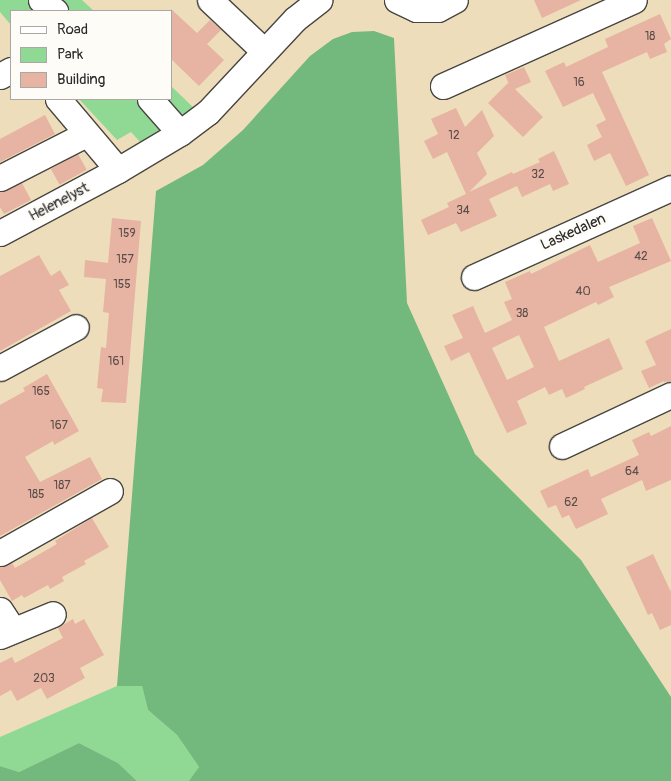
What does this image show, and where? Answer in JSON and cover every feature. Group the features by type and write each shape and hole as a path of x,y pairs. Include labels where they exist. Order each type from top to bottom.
{"street":[{"path":"41,0 54,10"},
{"path":"210,0 264,51"},
{"name":"Helenelyst","path":"0,233 118,170 180,133 208,112 295,19 319,0"},
{"path":"398,0 416,9 438,9 455,0"},
{"path":"443,86 634,0"},
{"path":"59,100 118,170"},
{"path":"151,100 180,133"},
{"path":"0,178 86,134"},
{"name":"Laskedalen","path":"474,277 671,188"},
{"path":"0,368 76,327"},
{"path":"562,446 671,396"},
{"path":"0,553 110,491"},
{"path":"4,625 53,614"}],"green space":[{"path":"0,0 28,0 41,10 10,10 10,24 0,12"},
{"path":"49,0 82,0 93,10 62,10"},
{"path":"374,31 394,38 407,303 475,454 581,560 671,697 671,781 189,781 199,767 177,735 148,710 142,686 117,686 156,191 203,165 243,130 310,56 333,39 352,32"},
{"path":"172,87 195,109 187,117 173,114 160,100 172,100"},
{"path":"80,100 142,100 162,122 160,132 141,143 131,132 117,140"},
{"path":"117,686 142,686 148,710 177,735 199,767 191,781 137,781 118,763 79,743 19,772 0,766 0,737"},
{"path":"79,743 118,763 137,781 0,781 0,766 19,772"}],"building":[{"path":"534,0 581,0 542,18"},
{"path":"171,10 197,33 210,20 221,30 207,44 224,60 199,86 172,60"},
{"path":"660,14 671,39 664,44 667,52 650,59 647,52 602,72 649,175 626,186 610,153 594,161 587,145 602,137 596,125 606,120 593,93 563,107 545,71 564,62 566,67 608,47 605,39"},
{"path":"524,67 531,82 515,89 543,117 523,137 488,103 509,84 505,75"},
{"path":"456,108 465,127 482,110 494,136 477,153 487,174 469,192 512,172 513,174 540,162 538,159 554,151 569,184 553,191 550,184 522,197 517,186 489,199 497,216 461,232 456,223 428,235 421,220 449,207 447,203 466,194 447,152 433,159 424,141 438,134 431,119"},
{"path":"45,115 55,134 0,162 0,139"},
{"path":"78,154 87,170 60,185 51,169"},
{"path":"22,183 31,200 4,214 0,207 0,192"},
{"path":"112,218 141,221 126,403 101,402 103,389 97,388 101,347 106,348 109,313 103,312 106,279 84,277 85,260 108,263"},
{"path":"652,218 671,261 609,287 614,297 598,305 596,302 544,327 559,361 609,338 623,369 584,387 585,389 566,398 562,389 549,395 545,387 517,401 527,424 507,433 469,352 451,361 444,346 463,338 452,315 473,306 485,333 512,320 504,302 512,299 505,282 530,271 531,274 590,245 598,262 640,243 633,226","holes":["519,335 534,367 507,380 492,348"]},
{"path":"39,255 51,276 60,270 69,285 59,290 71,311 0,351 0,276"},
{"path":"671,329 671,381 664,381 649,388 641,371 656,365 645,341"},
{"path":"47,374 79,431 54,445 53,441 25,457 40,482 90,457 102,479 0,536 0,405 25,391 23,388"},
{"path":"671,426 671,480 646,491 642,480 601,499 608,514 576,529 569,515 562,518 556,505 548,508 540,491 588,469 591,477 639,455 632,440 649,432 651,436"},
{"path":"92,518 109,547 84,561 86,564 62,577 64,581 50,589 48,585 24,598 22,595 12,601 0,580 0,567 12,563 15,568 57,544 55,541"},
{"path":"653,554 671,592 671,625 660,630 652,613 648,615 626,567"},
{"path":"73,619 75,624 84,619 104,655 80,668 85,678 47,699 41,688 17,701 11,690 0,696 0,663 12,657 15,663 63,638 58,628"}]}
